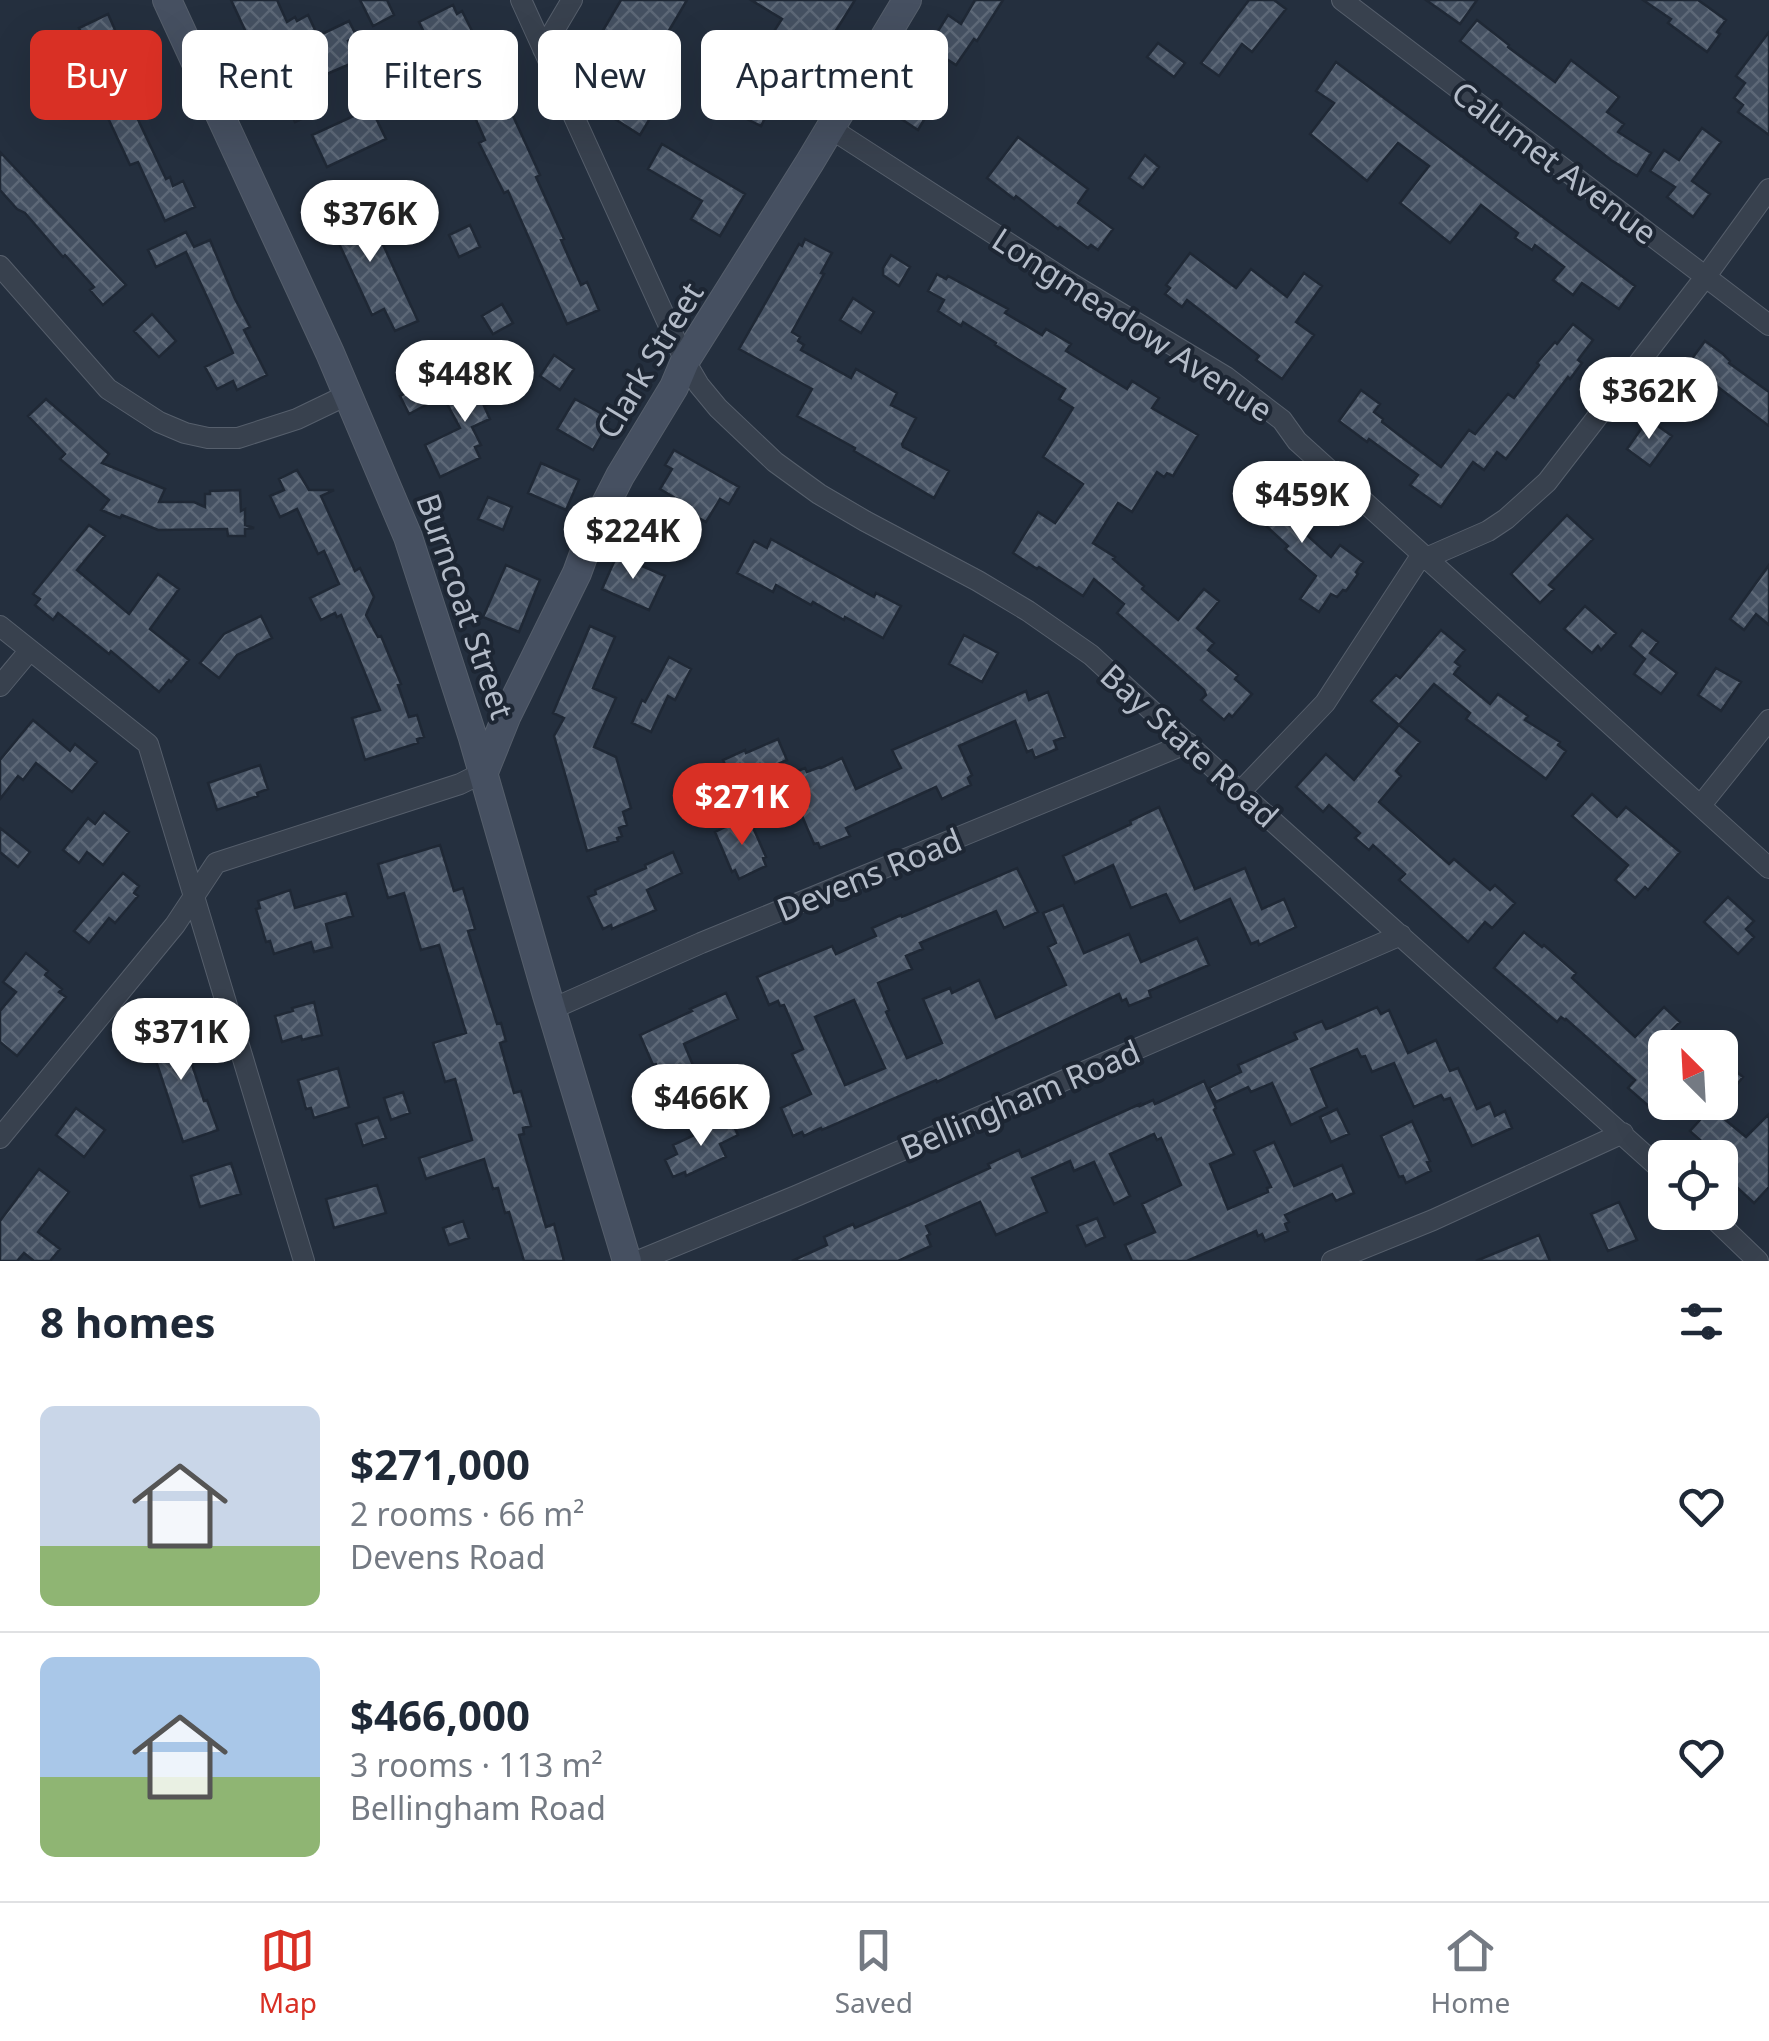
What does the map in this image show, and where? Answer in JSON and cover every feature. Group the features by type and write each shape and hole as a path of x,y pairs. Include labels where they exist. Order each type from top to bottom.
{"main road":[{"name":"Burncoat Street","path":"167,0 330,353 408,538 484,772 627,1261"},
{"name":"Clark Street","path":"484,772 620,476 674,387 685,361 907,0"}],"street":[{"name":"Bay State Road","path":"521,0 538,36"},
{"path":"555,30 572,0"},
{"name":"Calumet Avenue","path":"1342,0 1769,324"},
{"name":"Bay State Road","path":"576,120 685,361 718,408 776,462 834,503 978,581 1091,654 1648,1157"},
{"name":"Longmeadow Avenue","path":"830,128 1258,399 1282,420 1297,441 1769,868"},
{"path":"1240,792 1324,703 1417,562 1506,520 1547,482 1769,189"},
{"path":"0,266 108,389 159,422 185,433 238,438 296,419 347,395"},
{"path":"0,626 148,744 304,1261"},
{"path":"0,686 30,650"},
{"path":"1701,805 1769,720"},
{"name":"Devens Road","path":"552,1009 701,943 1188,743"},
{"path":"0,1138 175,925 216,863 460,784 484,772"},
{"name":"Bellingham Road","path":"638,1261 1401,935"},
{"path":"1332,1261 1623,1133"},
{"path":"1726,1230 1758,1261"}],"building":[{"path":"231,0 277,0 287,22 308,15 315,30 245,30"},
{"path":"360,0 387,0 394,15 373,26"},
{"path":"621,0 687,0 669,30 603,30"},
{"path":"751,0 855,0 836,30 775,30 782,19"},
{"path":"975,0 1003,0 956,65 948,60 948,30 939,30 948,15 961,24"},
{"path":"1249,0 1274,0 1286,9 1252,52 1242,44 1219,76 1201,63"},
{"path":"1426,0 1477,0 1460,24"},
{"path":"1643,0 1698,0 1726,20 1707,52"},
{"path":"453,5 457,14 462,11 472,30 423,30 419,22"},
{"path":"108,14 115,30 80,30"},
{"path":"1477,20 1555,82 1571,60 1619,97 1607,112 1624,124 1618,132 1651,153 1637,176 1611,160 1460,41"},
{"path":"349,21 354,30 348,30 348,65 328,74 328,31"},
{"path":"1769,32 1769,135 1738,112 1743,105 1734,98 1745,83 1736,76"},
{"path":"1158,43 1185,63 1174,77 1147,57"},
{"path":"1336,62 1635,286 1619,309 1582,283 1573,295 1553,280 1564,267 1535,245 1532,250 1515,238 1518,233 1481,205 1450,243 1400,203 1429,166 1398,143 1367,181 1310,134 1334,103 1316,91"},
{"path":"348,119 377,120 386,139 327,167 312,135"},
{"path":"109,120 138,120 166,179 170,177 173,186 183,181 195,207 165,221 138,162 130,165"},
{"path":"476,120 515,120 540,175 536,177 564,239 561,240 581,285 587,282 599,310 567,324 508,191 504,193 479,143 485,140"},
{"path":"617,120 649,120 640,135"},
{"path":"903,120 924,120 918,130"},
{"path":"1702,128 1721,142 1692,181 1710,194 1693,217 1667,197 1675,187 1650,171 1664,150 1679,160"},
{"path":"1018,137 1088,189 1078,203 1113,229 1098,250 1058,229 987,178"},
{"path":"662,144 745,194 720,236 691,219 702,201 648,169"},
{"path":"0,152 126,285 103,305 90,290 94,287 0,190"},
{"path":"1145,155 1159,167 1143,188 1129,178"},
{"path":"351,196 373,241 380,238 418,321 395,331 384,309 372,315 323,209"},
{"path":"470,225 480,247 459,257 449,235"},
{"path":"186,232 194,247 210,240 250,327 244,330 267,375 237,390 233,381 217,389 205,367 233,353 186,252 156,267 148,250"},
{"path":"805,239 832,253 792,332 804,345 801,350 851,378 856,369 897,393 891,405 916,418 903,447 949,471 934,498 797,416 812,389 739,349"},
{"path":"1190,253 1236,288 1251,269 1287,297 1304,273 1322,286 1296,322 1314,335 1282,379 1187,300 1182,307 1165,294 1170,288 1166,285"},
{"path":"891,255 910,267 899,286 883,275"},
{"path":"937,274 946,279 948,276 1008,309 1005,313 1042,335 1046,329 1071,344 1066,351 1127,389 1132,381 1159,398 1152,408 1198,435 1173,476 1167,473 1164,477 1157,472 1132,512 1118,503 1093,543 1115,557 1144,586 1142,589 1178,620 1204,589 1219,601 1197,628 1214,643 1208,650 1238,675 1235,679 1252,694 1232,717 1229,714 1224,720 1201,700 1206,695 1204,690 1117,613 1124,604 1094,579 1083,596 1013,553 1038,512 1055,523 1083,484 1043,457 1073,408 1059,399 1065,389 963,322 961,326 938,311 944,300 928,291"},
{"path":"853,298 874,312 861,333 840,320"},
{"path":"502,304 513,323 493,334 482,316"},
{"path":"152,314 176,341 159,357 134,331"},
{"path":"1573,324 1593,340 1578,360 1582,363 1506,459 1497,452 1484,470 1473,462 1441,507 1410,485 1418,475 1339,421 1361,390 1380,404 1374,412 1382,422 1441,467 1469,430 1475,434 1508,394 1514,398 1537,363"},
{"path":"1705,341 1769,392 1769,426 1688,364"},
{"path":"554,355 574,369 560,390 540,376"},
{"path":"425,360 429,369 436,366 450,392 409,414 400,396 406,393 396,376"},
{"path":"500,377 508,396 484,406 490,419 472,427 481,445 475,447 480,458 440,477 425,445 460,428 444,398"},
{"path":"46,399 109,454 102,463 165,489 159,502 194,502 205,507 205,494 210,491 240,490 245,525 254,528 245,529 245,536 228,536 227,529 158,530 101,510 109,500 60,459 65,454 28,416"},
{"path":"575,399 609,422 593,450 557,429"},
{"path":"1648,419 1672,436 1650,466 1627,449"},
{"path":"674,450 739,487 729,504 720,499 706,522 660,489 672,469 665,465"},
{"path":"541,463 579,480 566,510 528,493"},
{"path":"297,470 309,490 334,490 321,496 355,571 360,568 374,597 366,615 378,637 381,636 401,684 398,685 409,717 417,715 424,737 417,739 418,743 365,760 352,718 380,710 341,615 337,617 335,613 321,620 310,598 339,584 324,551 318,554 297,509 280,517 270,496 284,490 279,479"},
{"path":"1258,478 1296,511 1289,519 1331,557 1340,545 1363,562 1346,591 1337,597 1331,594 1319,612 1300,599 1316,576 1251,512 1248,516 1235,504"},
{"path":"488,497 512,507 503,530 478,519"},
{"path":"1567,515 1593,539 1549,585 1554,589 1540,603 1511,574"},
{"path":"89,525 105,536 77,570 129,614 158,574 179,589 150,629 189,660 159,692 58,613 53,620 35,605 40,599 33,594"},
{"path":"771,539 874,597 876,593 901,606 883,638 776,585 773,592 737,573 754,541 767,548"},
{"path":"617,555 665,576 649,610 602,589"},
{"path":"506,565 540,580 519,632 483,617"},
{"path":"1769,565 1769,625 1756,614 1744,630 1730,619"},
{"path":"1585,606 1616,633 1601,650 1598,646 1592,653 1564,629"},
{"path":"261,616 272,638 237,655 219,678 200,663 224,634"},
{"path":"590,626 615,637 593,688 616,698 594,747 616,757 631,808 623,812 627,825 619,828 622,836 618,841 587,851 554,736 564,718 553,713"},
{"path":"1441,630 1465,650 1455,662 1460,666 1454,674 1490,704 1498,694 1528,716 1525,720 1560,742 1558,745 1566,751 1546,779 1466,719 1470,713 1434,684 1399,725 1371,701 1396,675 1400,678"},
{"path":"1642,630 1658,642 1650,653 1677,673 1661,694 1634,674 1645,659 1630,646"},
{"path":"964,635 998,653 982,682 949,664"},
{"path":"669,657 691,669 675,700 668,696 651,732 632,723"},
{"path":"1716,668 1741,682 1721,711 1698,695"},
{"path":"1026,691 1029,700 1048,692 1065,737 1054,741 1057,749 1035,758 1032,750 1027,752 1015,721 959,746 972,775 968,778 971,785 942,799 936,787 846,828 850,836 820,848 818,843 814,844 785,776 805,768 807,772 821,768 842,758 856,789 901,768 892,750"},
{"path":"33,720 70,751 75,744 97,762 72,792 36,763 23,780 18,776 0,799 0,760"},
{"path":"1399,725 1420,742 1396,771 1401,776 1379,802 1449,864 1454,859 1490,890 1495,885 1515,903 1492,928 1485,922 1468,942 1399,880 1405,874 1373,845 1369,850 1355,838 1360,833 1329,805 1323,812 1296,787 1326,754 1354,780"},
{"path":"778,739 787,760 734,784 723,760"},
{"path":"260,765 268,789 217,810 208,783"},
{"path":"1592,794 1617,817 1626,807 1680,852 1648,890 1645,887 1635,898 1615,880 1628,865 1572,816"},
{"path":"1159,807 1195,889 1245,868 1262,909 1284,899 1296,927 1259,945 1258,941 1251,944 1230,899 1180,922 1166,894 1131,908 1113,865 1075,883 1063,856"},
{"path":"104,812 129,832 103,865 87,852 79,863 63,850 88,818 95,824"},
{"path":"748,816 766,857 766,866 739,879 735,870 732,872 715,832"},
{"path":"0,828 30,852 18,867 0,852"},
{"path":"440,845 454,891 463,888 475,929 468,931 497,1024 501,1023 506,1041 500,1043 514,1093 521,1091 531,1126 523,1128 524,1134 519,1135 546,1227 554,1224 564,1261 524,1261 509,1212 505,1213 498,1188 493,1189 484,1159 426,1179 419,1158 472,1140 455,1079 445,1082 433,1043 466,1033 439,945 421,950 404,893 388,898 378,864"},
{"path":"673,852 682,873 647,890 656,910 612,929 611,925 603,929 588,897"},
{"path":"1017,868 1038,912 1004,928 996,911 920,943 923,949 906,956 912,969 878,983 907,1058 942,1043 923,999 950,988 952,993 979,980 996,1018 1066,985 1048,947 1056,943 1043,913 1063,905 1084,953 1129,934 1141,962 1197,938 1209,965 1149,991 1151,997 1129,1006 1119,994 937,1082 822,1130 793,1136 781,1108 811,1094 792,1054 803,1049 784,1005 780,1006 778,1001 769,1005 757,977 832,946 836,954 876,936 872,928","holes":["854,1000 885,1068 845,1085 815,1017"]},
{"path":"123,873 139,886 134,893 138,896 115,923 109,918 89,943 74,931"},
{"path":"290,890 295,908 346,893 353,916 326,924 332,947 314,952 311,942 274,954 256,909 260,908 258,901"},
{"path":"1728,897 1754,921 1746,929 1754,937 1738,954 1704,922"},
{"path":"1524,932 1576,973 1572,978 1635,1037 1664,1007 1680,1022 1672,1030 1648,1030 1648,1106 1628,1088 1635,1080 1566,1019 1561,1017 1557,1022 1494,968"},
{"path":"26,953 48,971 45,975 66,997 17,1056 0,1042 0,1011 16,992 3,982"},
{"path":"726,993 738,1019 684,1044 703,1089 675,1100 640,1035"},
{"path":"314,1002 322,1035 282,1042 275,1016"},
{"path":"1377,1007 1381,1014 1389,1010 1408,1053 1436,1040 1450,1071 1458,1068 1477,1109 1490,1103 1495,1116 1505,1111 1512,1128 1472,1146 1450,1098 1444,1100 1441,1095 1414,1107 1394,1063 1372,1072 1357,1049 1311,1069 1327,1107 1291,1125 1272,1083 1251,1092 1248,1087 1216,1102 1209,1088 1241,1072 1238,1065 1297,1039 1294,1033 1322,1021 1326,1029 1330,1028"},
{"path":"172,1020 176,1030 180,1028 218,1130 183,1142 148,1037 155,1035 152,1026"},
{"path":"338,1068 349,1107 314,1118 311,1108 306,1109 298,1080"},
{"path":"758,1078 767,1096 714,1122 705,1104"},
{"path":"1204,1081 1234,1154 1210,1164 1228,1209 1268,1192 1271,1187 1254,1151 1274,1142 1294,1186 1342,1165 1354,1193 1336,1201 1332,1194 1285,1215 1288,1231 1265,1241 1256,1231 1187,1261 1132,1261 1125,1245 1155,1232 1142,1204 1181,1185 1161,1138 1157,1140 1154,1134 1110,1154 1130,1196 1114,1204 1094,1162 1074,1171 1070,1161 1032,1178 1047,1212 996,1235 980,1202 926,1226 931,1246 898,1261 792,1261 827,1245 824,1237 913,1203 990,1168 988,1164 1019,1150 1022,1157 1140,1104 1153,1100 1155,1104"},
{"path":"403,1092 410,1113 391,1120 384,1098"},
{"path":"76,1108 105,1130 84,1157 56,1135"},
{"path":"1337,1109 1349,1134 1331,1142 1320,1117"},
{"path":"1769,1114 1769,1187 1754,1203 1738,1188 1738,1140 1700,1140 1690,1131 1700,1120 1725,1120 1746,1137"},
{"path":"378,1117 386,1138 363,1146 356,1124"},
{"path":"730,1118 738,1135 720,1144 726,1157 686,1176 685,1172 673,1177 665,1160 677,1154 673,1145"},
{"path":"1412,1121 1431,1171 1406,1183 1403,1176 1399,1177 1381,1136"},
{"path":"231,1163 241,1194 200,1207 191,1176"},
{"path":"39,1169 69,1192 38,1232 60,1249 50,1261 34,1261 24,1253 17,1261 0,1261 0,1221"},
{"path":"377,1185 386,1213 334,1228 326,1199"},
{"path":"1619,1202 1637,1240 1608,1251 1591,1214"},
{"path":"1097,1218 1105,1237 1086,1246 1077,1226"},
{"path":"463,1221 469,1238 449,1245 443,1228"},
{"path":"1539,1235 1550,1261 1476,1261"}]}
